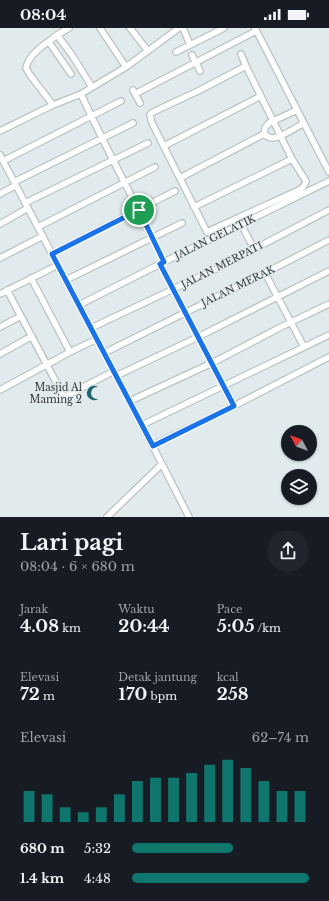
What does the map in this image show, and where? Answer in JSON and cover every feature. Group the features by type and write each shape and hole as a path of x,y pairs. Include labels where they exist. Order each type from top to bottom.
{"street":[{"path":"53,105 26,68 29,59 37,51 57,35 69,28"},
{"path":"100,28 126,67"},
{"path":"130,28 148,52"},
{"path":"0,131 53,105 81,94 126,67 148,52 178,28"},
{"path":"183,28 190,45"},
{"path":"176,52 214,30 224,28"},
{"path":"140,103 134,92 196,62 255,29 329,172"},
{"path":"57,35 72,55 92,87"},
{"path":"49,42 71,74"},
{"path":"241,54 292,159 306,181 304,186 299,190 207,232 205,231 150,116 151,113 246,66"},
{"path":"192,55 200,71"},
{"path":"81,94 139,210 173,290 234,406"},
{"path":"164,146 261,96"},
{"path":"122,101 2,162 15,183 130,401 189,517"},
{"path":"180,178 264,134 267,125 297,110"},
{"path":"0,194 15,183 133,123"},
{"path":"264,134 265,136 274,139 304,123"},
{"path":"0,224 27,206 148,143"},
{"path":"194,207 292,159"},
{"path":"38,227 155,168"},
{"name":"JALAN GELATIK","path":"79,305 329,181"},
{"path":"52,254 175,191"},
{"name":"JALAN MERPATI","path":"91,328 173,290 329,210"},
{"path":"66,280 182,223"},
{"path":"241,224 254,249"},
{"path":"0,258 43,236"},
{"name":"JALAN MERAK","path":"104,352 329,240"},
{"path":"0,294 58,265"},
{"path":"7,290 64,397 198,337 329,271"},
{"path":"265,273 304,347"},
{"path":"31,278 70,352"},
{"path":"130,401 212,363 329,304"},
{"path":"0,327 21,316"},
{"path":"142,425 329,335"},
{"path":"0,354 32,336"},
{"path":"0,390 97,339"},
{"path":"153,446 329,357"},
{"path":"107,517 162,464"}],"place":[{"name":"Masjid Al Maming 2","path":"94,393"}],"route":[{"path":"139,210 164,262 160,264 234,406 153,446 52,254 139,210"}]}
